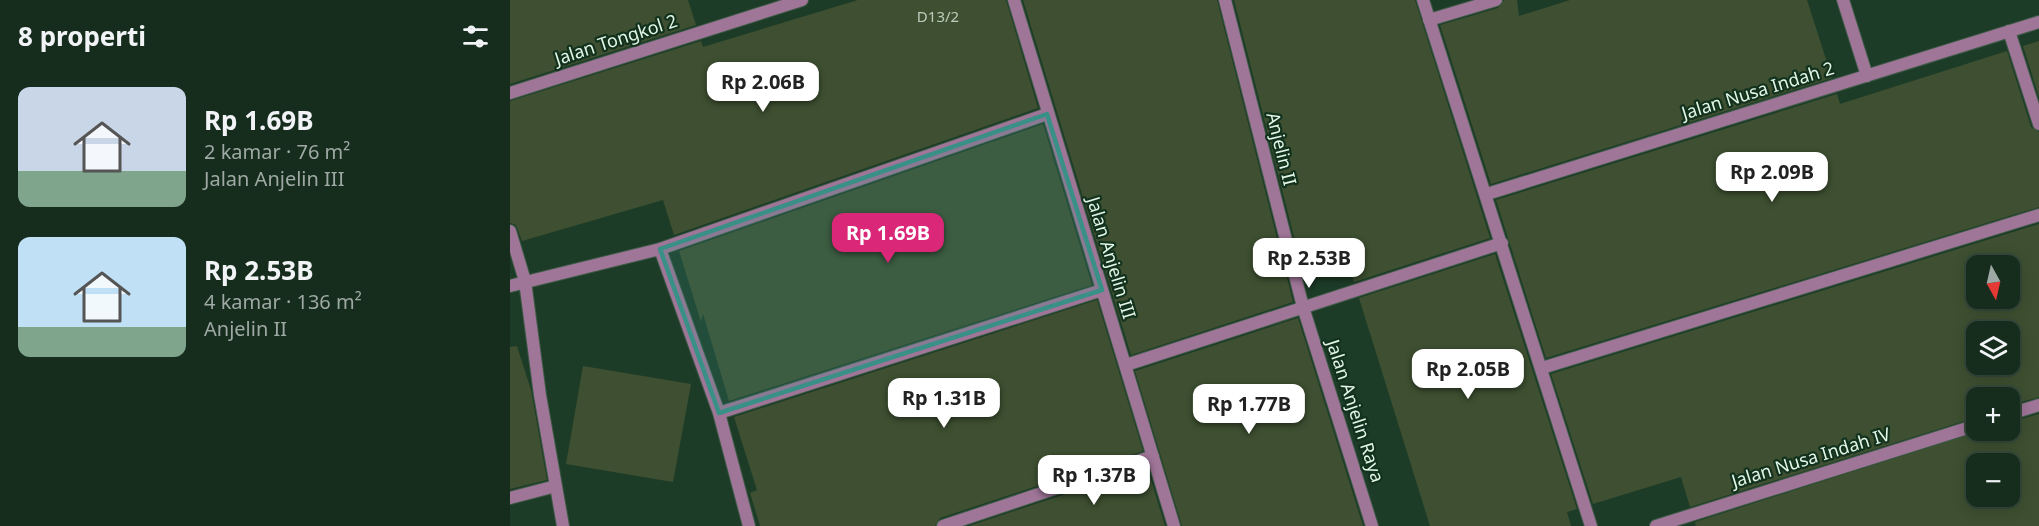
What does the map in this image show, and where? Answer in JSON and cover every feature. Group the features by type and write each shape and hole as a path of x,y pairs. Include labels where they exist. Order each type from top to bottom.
{"street":[{"name":"Jalan Tongkol 2","path":"510,93 802,0"},
{"name":"Jalan Anjelin III","path":"1014,0 1174,526"},
{"name":"Anjelin II","path":"1225,0 1303,307"},
{"path":"1423,0 1487,194 1591,526"},
{"path":"1429,20 1496,0"},
{"path":"1843,0 1867,76"},
{"name":"Jalan Nusa Indah 2","path":"1487,194 2039,21"},
{"path":"2009,31 2039,124"},
{"path":"510,286 660,249 1047,114"},
{"path":"1542,368 2039,215"},
{"path":"510,231 525,281 540,395 563,526"},
{"path":"1126,365 1502,243"},
{"path":"660,249 719,412 749,526"},
{"path":"719,412 1102,290"},
{"name":"Jalan Anjelin Raya","path":"1303,307 1372,526"},
{"path":"2020,411 2039,405"},
{"name":"Jalan Nusa Indah IV","path":"1656,526 1966,428"},
{"path":"943,526 1153,456"},
{"path":"510,498 556,486"}],"highlighted area":[{"path":"1047,114 1102,290 719,413 660,249"}],"building":[{"path":"510,0 688,0 696,25 510,84"},
{"path":"858,0 1006,0 1038,108 674,235 663,200 522,241 516,225 510,223 510,101 701,41 703,47"},
{"path":"1023,0 1217,0 1293,302 1131,355"},
{"path":"1234,0 1415,0 1490,238 1354,282 1349,265 1305,280"},
{"path":"1504,0 1517,0 1519,16 1570,0 1807,0 1832,78 1491,184 1440,25 1498,8"},
{"path":"2039,41 2039,97 2023,46"},
{"path":"2007,51 2031,127 2039,132 2039,207 1546,358 1496,200 1837,94 1840,104"},
{"path":"1043,124 1092,285 729,401 703,314 701,322 679,251"},
{"path":"2039,224 2039,397 2020,402 2020,387 1966,387 1966,420 1690,507 1681,477 1593,504 1551,374"},
{"path":"1495,254 1577,509 1567,512 1571,526 1430,526 1359,298"},
{"path":"1097,300 1143,451 940,518 935,526 760,526 750,493 757,490 734,417"},
{"path":"1298,318 1363,526 1182,526 1135,371"},
{"path":"517,346 531,390 547,480 510,489 510,347"},
{"path":"583,366 691,384 673,482 566,464"},
{"path":"2039,414 2039,526 1696,526 1695,522 1966,435 1966,441 2020,441 2020,419"},
{"path":"1147,467 1165,526 969,526"}]}
